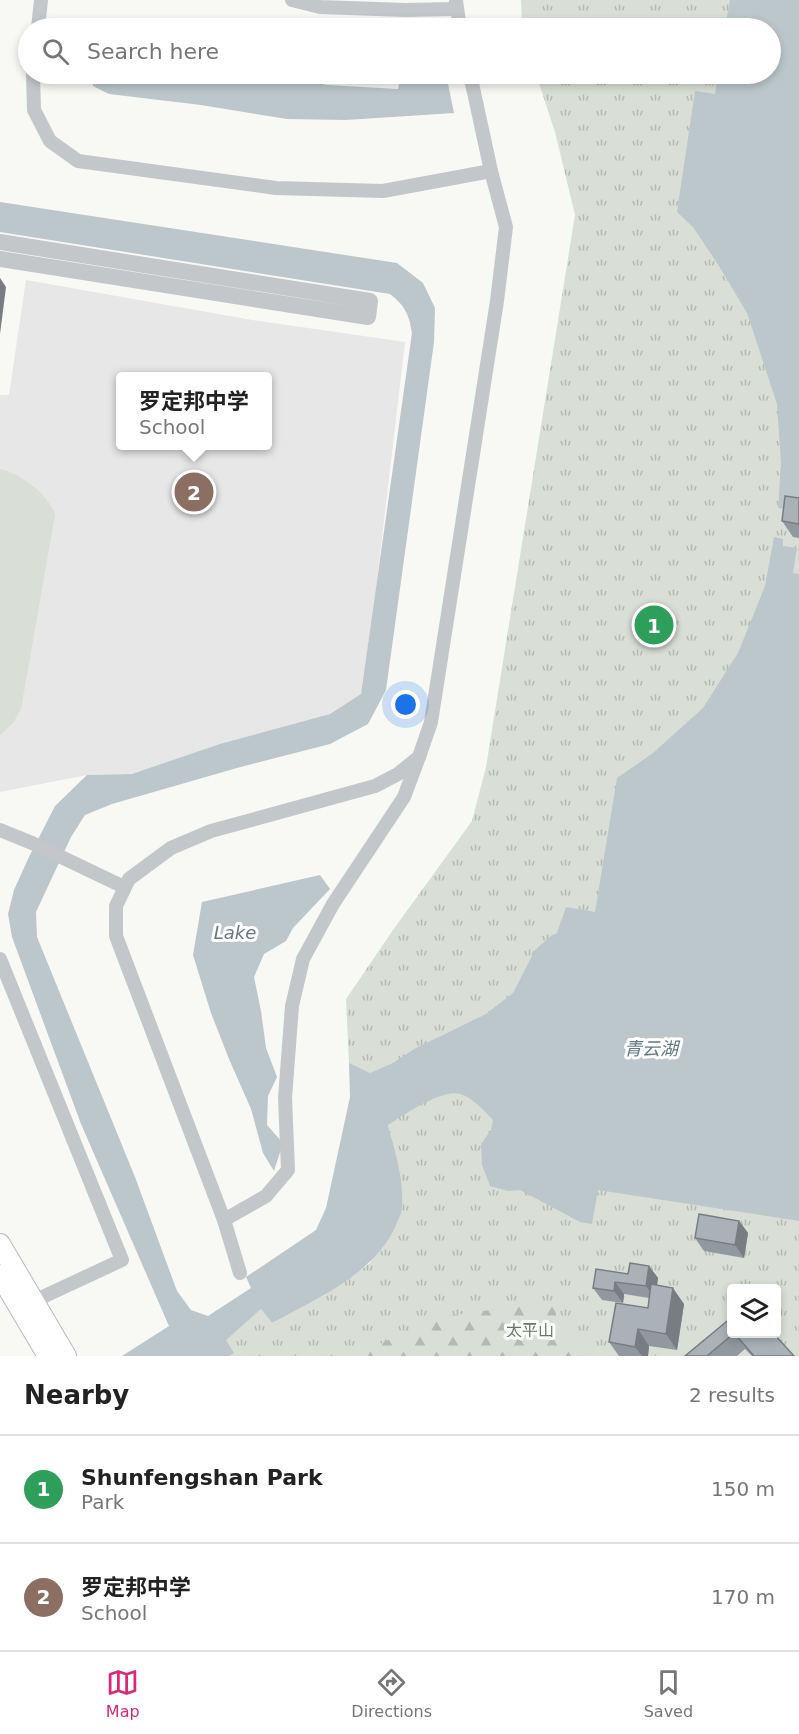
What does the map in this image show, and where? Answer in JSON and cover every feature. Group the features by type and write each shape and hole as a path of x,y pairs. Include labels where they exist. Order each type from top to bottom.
{"main road":[{"path":"0,1244 66,1356"},
{"path":"0,1275 48,1356"}],"street":[{"path":"39,18 41,0"},
{"path":"292,0 320,7 405,10 456,4"},
{"path":"33,84 34,110 50,141 78,161 276,188 371,191 383,191 491,171"},
{"path":"224,1220 266,1196 288,1170 285,1098 292,1006 303,959 333,904 404,797 431,722 506,227 472,84"},
{"path":"0,242 370,301 368,318 0,259"},
{"path":"240,1274 224,1220 116,936 116,906 129,879 171,848 211,831 375,786 398,774 419,757"},
{"path":"0,830 124,887"},
{"path":"0,959 122,1260 34,1301"}],"shaded area":[{"path":"26,280 252,320 405,342 376,589 361,694 330,714 132,774 87,775 0,792 0,395 9,395"}],"green space":[{"path":"521,0 799,0 799,1356 230,1356 234,1353 225,1340 261,1309 272,1323 325,1295 370,1263 401,1182 388,1125 349,1063 346,999 472,821 486,767 575,215 555,132 539,84 781,84 781,18 522,18"},
{"path":"0,469 16,475 33,486 47,500 55,515 21,709 13,723 0,735"},
{"name":"太平山","path":"555,1301 557,1326 585,1356 358,1356 427,1319"}],"water":[{"path":"730,0 799,0 799,506 789,510 778,508 781,463 777,404 747,313 693,227 677,212 695,91 715,94 716,84 781,84 781,18 727,18"},
{"path":"92,84 323,84 398,89 399,84 448,84 454,113 346,120 287,119 201,105 109,94"},
{"name":"青云湖","path":"0,202 397,263 423,283 435,308 434,342 386,690 368,724 330,744 112,804 85,815 71,837 36,912 37,937 135,1177 177,1291 191,1310 208,1316 251,1288 246,1277 316,1230 326,1208 350,1097 349,1063 370,1073 486,1014 513,993 535,950 557,933 566,907 595,912 617,778 653,753 703,708 738,653 765,586 774,537 783,539 783,546 797,548 793,573 799,574 799,1221 598,1190 592,1224 580,1222 520,1190 508,1191 490,1186 482,1165 481,1144 491,1130 493,1120 469,1098 453,1093 423,1104 388,1125 400,1176 402,1211 389,1238 377,1255 362,1269 327,1294 272,1323 261,1309 226,1340 234,1353 230,1356 122,1356 169,1326 81,1124 12,937 8,914 14,890 55,806 87,775 132,774 220,744 330,714 361,694 412,333 406,311 390,294 0,232"},
{"name":"Lake","path":"320,875 330,889 293,928 286,941 264,954 254,977 266,1048 277,1077 268,1096 267,1125 283,1143 274,1171 263,1153 251,1109 211,1013 193,955 202,902"}],"building":[{"path":"785,496 799,498 799,524 782,521"},
{"path":"699,1214 739,1221 735,1245 695,1238"},
{"path":"630,1263 649,1266 646,1286 615,1282 614,1291 593,1288 596,1269 628,1274"},
{"path":"651,1284 673,1288 666,1334 638,1329 635,1347 609,1342 616,1303 648,1308"},
{"path":"727,1321 728,1338 707,1356 685,1356"},
{"path":"738,1338 778,1338 794,1356 754,1356"}],"place":[{"name":"罗定邦中学","path":"194,492"},
{"name":"Shunfengshan Park","path":"654,625"}]}
